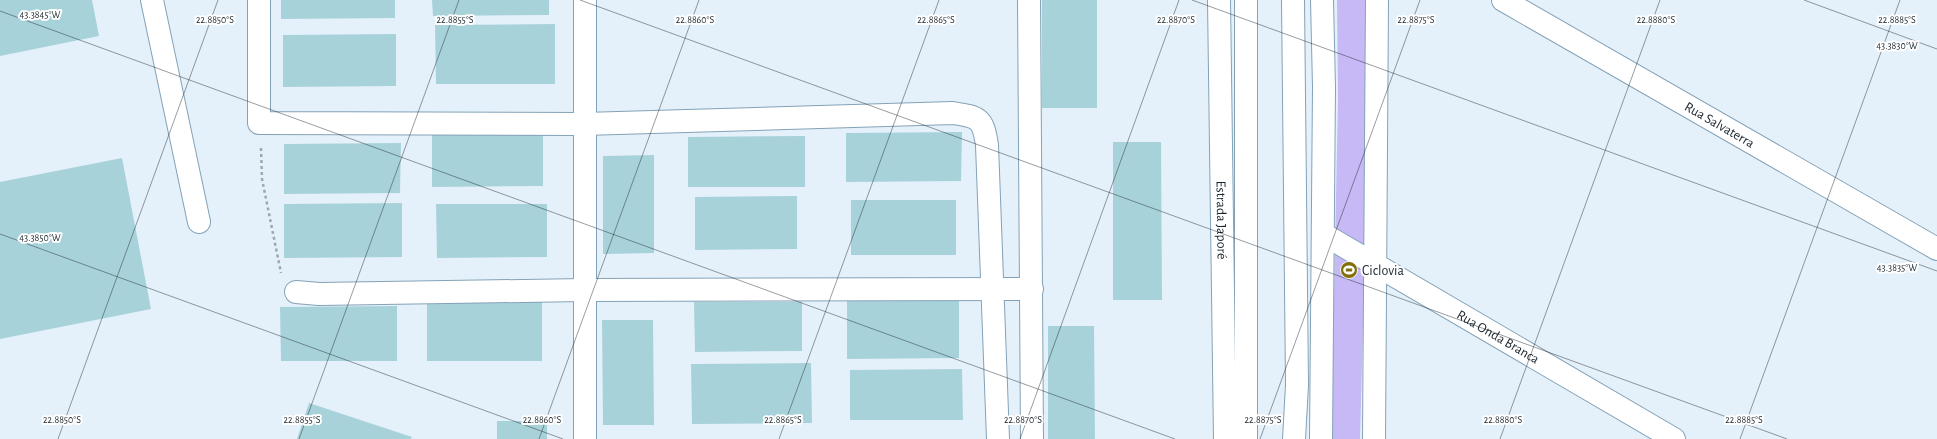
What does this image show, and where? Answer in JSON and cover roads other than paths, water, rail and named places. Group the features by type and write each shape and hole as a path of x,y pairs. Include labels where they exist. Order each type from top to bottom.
{"street":[{"path":"152,0 199,222"},
{"path":"259,0 259,123 584,124 953,113 970,116 979,121 984,127 987,145 998,439"},
{"path":"585,0 585,439"},
{"path":"1029,0 1032,439"},
{"name":"Estrada Japoré","path":"1219,0 1225,439"},
{"path":"1246,0 1246,439"},
{"path":"1293,0 1297,386 1294,439"},
{"path":"1321,439 1323,234 1322,0"},
{"path":"1374,439 1377,0"},
{"name":"Rua Salvaterra","path":"1504,0 1937,249"},
{"name":"Rua Onda Branca","path":"1323,234 1674,439"},
{"path":"296,292 319,294 584,290 1032,288"}],"place":[{"name":"Ciclovia","path":"1349,270"}]}
